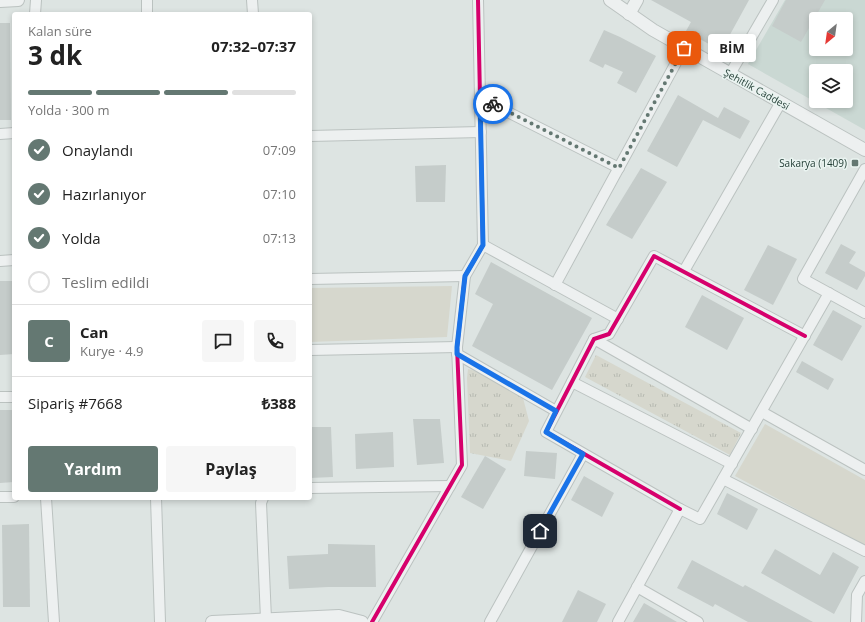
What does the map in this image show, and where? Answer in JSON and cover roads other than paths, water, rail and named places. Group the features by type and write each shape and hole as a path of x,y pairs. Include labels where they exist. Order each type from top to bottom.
{"street":[{"path":"0,1 18,0"},
{"path":"35,12 36,0"},
{"path":"147,0 147,12"},
{"path":"252,0 253,12"},
{"path":"372,622 462,465 457,350 465,276 483,245 478,0"},
{"name":"Şehitlik Caddesi","path":"610,0 652,30 865,150"},
{"path":"630,14 637,0"},
{"path":"730,74 774,0"},
{"path":"555,285 684,48"},
{"path":"480,98 619,168"},
{"path":"684,271 781,102"},
{"path":"312,136 481,132"},
{"path":"0,134 12,133"},
{"path":"865,169 862,182 804,279 865,313"},
{"path":"483,245 618,319"},
{"path":"805,336 654,256 609,334 594,340 546,432 700,519 762,412 829,294"},
{"path":"0,261 12,260"},
{"path":"312,279 465,276"},
{"path":"594,340 752,429"},
{"path":"312,350 457,350 556,411"},
{"path":"572,382 732,464"},
{"path":"0,397 12,397"},
{"path":"762,412 865,470"},
{"path":"490,622 583,454"},
{"path":"723,479 865,551"},
{"path":"312,488 450,486"},
{"path":"0,497 12,497"},
{"path":"46,500 54,622"},
{"path":"156,500 160,622"},
{"path":"262,500 261,503 266,619"},
{"path":"618,622 680,509"},
{"path":"856,622 857,595 865,581"},
{"path":"637,587 698,622"},
{"path":"212,622 266,619 300,620 339,616 362,622"}],"place":[{"name":"BİM","path":"684,48"},
{"name":"Sakarya (1409)","path":"855,163"}]}
